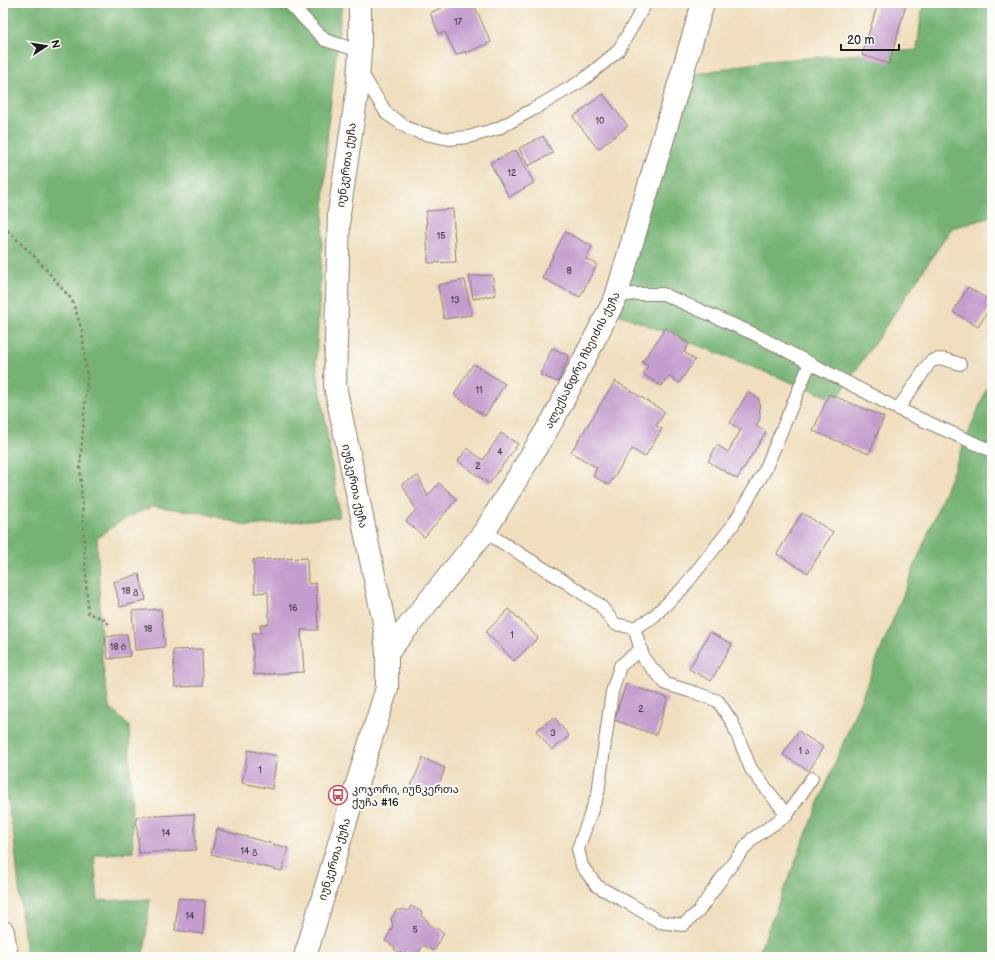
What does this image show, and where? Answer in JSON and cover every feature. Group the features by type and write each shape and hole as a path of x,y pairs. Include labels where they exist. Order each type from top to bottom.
{"main road":[{"name":"იუნკერთა ქუჩა","path":"305,957 387,688 387,653 384,623 335,386 339,213 357,92 360,3"},
{"name":"ალექსანდრე ჩხეიძის ქუჩა","path":"387,653 485,531 554,418 616,297 703,3"},
{"path":"3,932 7,957"}],"lane":[{"path":"289,3 325,40 359,60 387,114 409,130 449,139 468,137 497,129 583,80 618,51 646,3"},
{"path":"616,297 633,294 663,294 752,333 898,409 992,451"},
{"path":"898,409 930,362 934,359 960,364"},
{"path":"485,531 600,605 615,624 634,628 652,618 683,588 733,525 765,470 810,363"},
{"path":"634,628 644,659 666,684 718,701 732,722 751,769 787,815"},
{"path":"641,649 620,666 612,692 598,793 578,849 582,866 597,886 660,922 683,925 698,912 729,868 752,839 787,815 812,778"}],"path":[{"path":"3,226 36,259 72,300 82,330 88,378 80,467 88,613 106,620 110,627"}],"green space":[{"path":"3,3 342,3 328,126 316,362 340,517 248,526 203,513 152,506 121,521 97,538 102,660 109,706 129,726 133,852 94,855 98,901 150,899 145,946 142,957 27,957 14,838 3,779"},
{"path":"923,3 992,3 992,217 952,228 836,400 611,311 685,76 766,61 917,50"},
{"path":"992,375 992,957 757,957 790,874"}],"building":[{"path":"452,3 473,3 491,42 466,53 465,51 456,55 445,32 439,34 430,13"},
{"path":"571,3 582,3 582,6"},
{"path":"878,3 898,3 906,5 889,64 862,55"},
{"path":"603,94 628,126 598,149 573,117"},
{"path":"543,136 553,153 528,166 519,148"},
{"path":"516,150 534,183 509,197 490,163"},
{"path":"453,209 456,262 428,263 426,211"},
{"path":"565,232 592,246 586,259 597,264 580,297 542,278"},
{"path":"492,275 496,295 473,299 469,276"},
{"path":"465,280 472,315 444,319 438,285"},
{"path":"968,287 992,302 978,327 953,312"},
{"path":"666,328 689,344 684,352 695,360 679,383 669,376 661,386 643,374 648,366 642,362"},
{"path":"552,348 569,356 558,382 540,375"},
{"path":"473,364 505,384 485,416 454,395"},
{"path":"615,381 665,412 656,426 662,429 645,457 632,449 609,485 593,476 597,468 571,452"},
{"path":"748,392 759,399 760,418 756,426 766,432 737,479 708,461 717,445 728,452 741,430 730,423"},
{"path":"829,394 884,417 869,454 813,431"},
{"path":"501,433 518,444 489,484 458,461 467,448 483,460"},
{"path":"418,476 428,496 439,483 457,499 424,537 406,521 416,510 402,484"},
{"path":"802,513 833,532 808,573 777,554"},
{"path":"307,558 308,584 316,583 318,630 301,630 304,672 254,675 252,633 261,633 260,625 269,624 268,592 255,593 253,560"},
{"path":"139,574 146,600 120,607 114,582"},
{"path":"161,609 165,647 135,650 132,611"},
{"path":"509,609 538,638 514,661 486,632"},
{"path":"710,632 732,644 711,681 689,669"},
{"path":"127,634 130,656 108,659 105,637"},
{"path":"202,649 203,686 175,687 173,650"},
{"path":"626,684 668,698 656,735 614,720"},
{"path":"554,717 569,736 552,750 536,731"},
{"path":"798,731 823,747 809,771 783,755"},
{"path":"248,750 277,756 272,789 242,783"},
{"path":"423,758 445,768 435,795 411,786"},
{"path":"194,814 196,850 139,853 136,817"},
{"path":"217,829 288,848 282,871 211,854"},
{"path":"178,898 205,901 203,934 175,930"},
{"path":"411,906 422,912 421,916 427,920 429,924 444,933 434,951 423,945 418,954 411,956 405,953 404,955 385,941 393,926 391,919 396,911 404,909 408,911"}],"place":[{"name":"კოჯორი, იუნკერთა ქუჩა #16","path":"338,795"}]}
